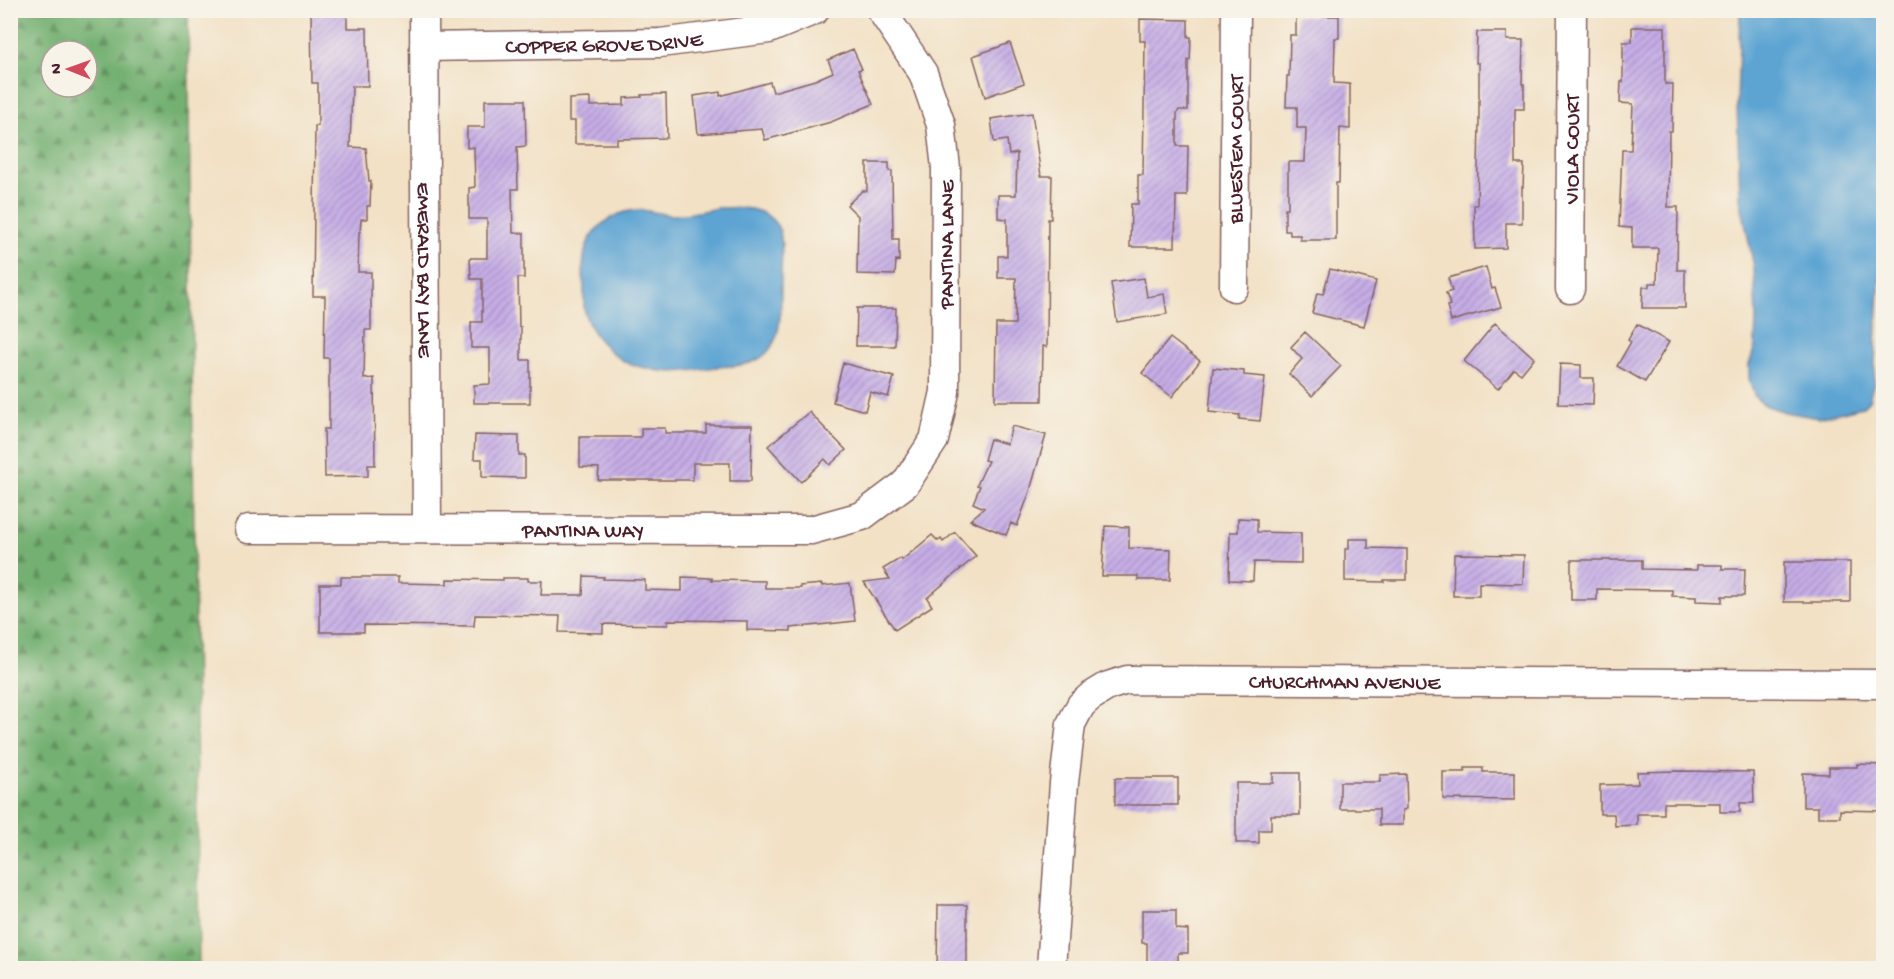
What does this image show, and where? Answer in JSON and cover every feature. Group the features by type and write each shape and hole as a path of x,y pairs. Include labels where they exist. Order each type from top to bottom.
{"street":[{"name":"EMERALD BAY LANE","path":"424,10 427,529"},
{"name":"COPPER GROVE DRIVE","path":"424,47 660,43 769,29 815,10"},
{"name":"PANTINA LANE","path":"881,10 923,73 941,125 946,168 945,392 934,440 905,484"},
{"name":"BLUESTEM COURT","path":"1234,287 1236,10"},
{"name":"VIOLA COURT","path":"1570,290 1572,10"},
{"name":"PANTINA WAY","path":"249,529 812,530 862,516 905,484"},
{"name":"CHURCHMAN AVENUE","path":"1051,969 1071,724 1081,705 1098,691 1118,682 1127,680 1884,684"}],"green space":[{"path":"10,11 188,11 199,968 11,968"}],"water":[{"path":"1740,11 1883,11 1884,197 1874,382 1869,400 1862,407 1819,418 1785,412 1764,405 1755,397 1749,380 1749,365 1755,346 1756,317 1754,267 1740,198 1737,104"},
{"path":"717,208 741,208 764,213 779,229 782,249 781,311 780,323 773,344 757,360 748,363 686,371 654,370 624,361 600,340 591,329 585,314 583,267 590,238 604,222 631,210 672,215"}],"building":[{"path":"311,10 347,10 347,28 367,28 368,86 352,86 350,147 366,148 369,181 371,181 367,219 361,219 359,232 358,272 371,272 371,330 365,330 364,379 374,378 375,465 368,465 368,476 325,477 324,429 329,429 329,358 324,358 325,296 313,296 315,126 318,126 318,83 312,83"},
{"path":"1296,16 1339,16 1339,38 1335,38 1334,83 1350,84 1350,129 1340,128 1339,183 1336,183 1336,240 1300,240 1300,235 1290,235 1290,231 1285,231 1285,208 1288,208 1288,162 1305,162 1306,128 1297,128 1297,107 1286,107 1290,35 1296,35"},
{"path":"1140,19 1188,20 1188,37 1191,37 1190,60 1188,60 1188,110 1179,110 1177,113 1177,146 1188,146 1187,196 1176,196 1175,247 1130,247 1131,204 1138,204 1138,175 1143,175 1145,41 1140,41"},
{"path":"1632,27 1665,27 1665,84 1673,84 1672,131 1669,131 1668,207 1678,207 1677,270 1685,270 1685,308 1642,308 1643,287 1649,287 1649,283 1657,283 1658,248 1632,248 1632,228 1619,227 1622,150 1631,150 1633,104 1620,103 1621,82 1623,82 1623,42 1632,42"},
{"path":"1477,32 1507,32 1507,40 1523,40 1524,109 1515,109 1515,164 1524,164 1522,223 1506,223 1506,248 1475,249 1474,205 1477,205 1479,125"},
{"path":"1010,43 1024,83 985,97 973,56"},
{"path":"853,49 862,69 858,70 873,104 831,122 765,140 762,129 698,134 694,96 720,92 720,96 770,82 773,92 815,80 833,72 828,60"},
{"path":"666,94 667,138 617,139 617,144 575,144 575,121 569,121 569,99 590,98 590,106 624,105 624,98"},
{"path":"485,100 525,100 526,146 517,147 518,189 512,189 513,233 524,233 524,278 518,278 519,327 521,327 521,360 530,360 530,403 474,403 474,385 490,384 490,348 471,348 471,322 482,322 482,279 471,279 470,258 487,258 487,219 469,219 469,188 475,187 474,147 467,148 467,127 485,127"},
{"path":"1032,113 1041,176 1052,176 1051,219 1048,219 1047,347 1043,346 1042,401 995,401 996,324 1015,324 1016,278 998,278 998,256 1007,256 1007,219 998,218 998,195 1016,195 1017,153 1009,155 1007,140 994,142 991,119"},
{"path":"867,163 889,163 889,171 892,171 893,239 899,239 899,261 896,260 895,275 857,274 858,216 847,205 862,191 867,191"},
{"path":"1486,267 1492,289 1495,288 1501,307 1451,321 1447,306 1450,305 1446,293 1452,291 1448,278"},
{"path":"1330,269 1376,281 1364,326 1312,313 1317,293 1323,294"},
{"path":"1144,278 1147,297 1164,294 1167,314 1117,322 1111,283"},
{"path":"857,308 896,308 895,346 856,346"},
{"path":"1495,323 1534,358 1521,374 1514,369 1498,389 1464,361"},
{"path":"1637,324 1669,342 1645,382 1617,366 1631,342 1628,340"},
{"path":"1305,332 1341,366 1312,396 1289,374 1302,359 1291,347"},
{"path":"1170,338 1200,361 1172,397 1142,373"},
{"path":"843,363 894,377 888,397 870,392 865,411 833,402"},
{"path":"1560,364 1581,365 1581,378 1594,378 1593,405 1558,404"},
{"path":"1213,368 1244,371 1244,375 1265,377 1260,421 1239,419 1240,415 1209,412"},
{"path":"809,412 846,450 830,465 825,459 801,482 768,446"},
{"path":"706,425 752,425 751,481 730,481 730,463 693,463 693,480 598,480 599,468 580,467 580,437 641,437 641,428 665,428 665,433 706,433"},
{"path":"1012,426 1046,435 1017,526 1011,523 1006,535 970,520 984,508 973,503 980,486 977,485 988,461 984,460 990,439 1007,444"},
{"path":"475,435 519,436 519,455 525,455 525,478 482,477 482,459 474,459"},
{"path":"1238,518 1257,519 1257,532 1301,533 1301,563 1254,562 1253,581 1229,580 1230,532 1238,532"},
{"path":"1105,526 1129,527 1129,548 1171,549 1170,580 1138,580 1138,576 1102,576"},
{"path":"955,532 976,556 927,598 932,606 895,630 864,582 890,579 883,569 901,558 902,560 932,535 938,541 941,539 943,542"},
{"path":"1349,539 1368,539 1368,548 1407,549 1407,580 1345,581 1345,549 1349,549"},
{"path":"1454,554 1524,555 1523,584 1479,583 1479,596 1453,596"},
{"path":"1571,560 1642,560 1642,569 1697,570 1697,565 1722,565 1722,569 1745,569 1744,596 1722,596 1722,602 1696,601 1696,597 1672,596 1672,590 1597,589 1597,600 1571,600"},
{"path":"1784,562 1850,562 1850,602 1784,602"},
{"path":"584,576 645,580 645,590 682,591 682,577 765,581 765,588 801,588 800,586 850,583 855,621 791,628 791,631 747,630 747,621 668,620 668,625 603,624 603,633 559,632 560,616 475,615 474,626 364,625 364,632 320,632 320,584 341,584 341,577 398,577 398,583 447,584 447,579 528,578 528,581 542,581 541,595 583,595"},
{"path":"1857,764 1884,765 1884,811 1840,810 1840,817 1818,817 1818,807 1803,807 1803,773 1829,774 1829,767 1857,767"},
{"path":"1465,768 1483,768 1483,772 1515,772 1515,800 1443,799 1443,772 1465,772"},
{"path":"1637,772 1753,772 1754,803 1740,803 1740,812 1720,812 1720,803 1664,803 1664,814 1637,814 1637,825 1615,826 1614,814 1600,814 1600,785 1638,784"},
{"path":"1273,773 1300,773 1300,815 1271,815 1271,830 1259,830 1259,843 1236,843 1236,783 1273,783"},
{"path":"1406,774 1407,809 1403,810 1403,825 1379,825 1379,809 1340,809 1340,782 1380,782 1380,775"},
{"path":"1115,778 1178,778 1178,805 1115,805"},
{"path":"938,905 967,905 967,969 937,969"},
{"path":"1142,910 1176,910 1176,929 1188,930 1188,953 1178,953 1178,969 1147,969 1147,943 1142,943"}]}
